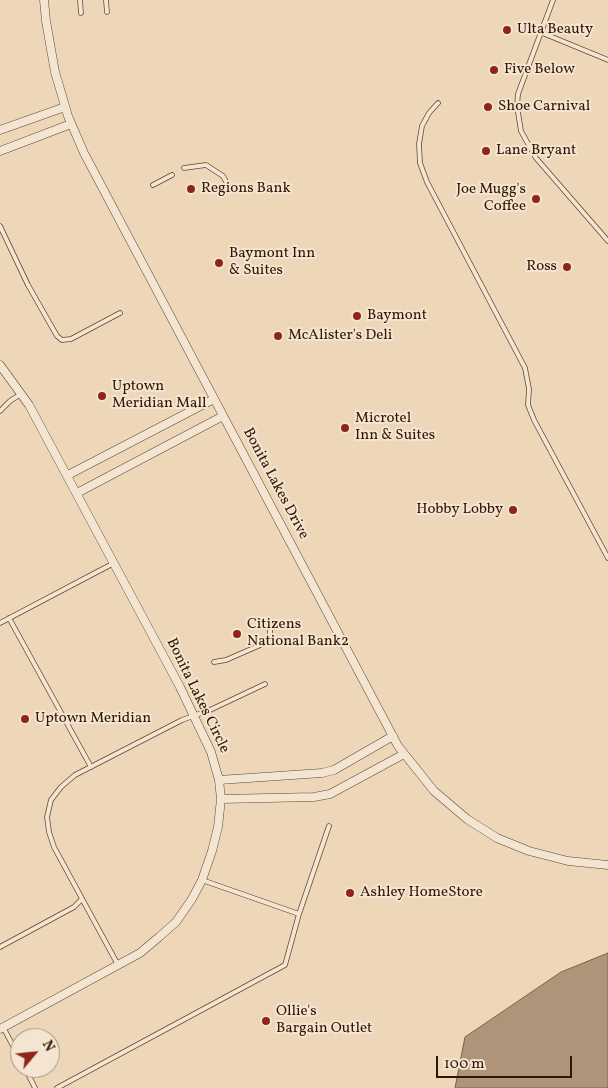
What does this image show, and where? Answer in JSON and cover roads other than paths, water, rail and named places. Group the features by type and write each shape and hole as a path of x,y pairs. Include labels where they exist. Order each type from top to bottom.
{"street":[{"name":"Bonita Lakes Drive","path":"44,0 55,72 71,124 88,162 404,754 434,791 467,820 497,838 529,850 568,861 608,865"},
{"path":"0,130 65,106"},
{"path":"0,151 71,124"},
{"name":"Bonita Lakes Circle","path":"0,365 22,394 68,476 194,716 211,752 219,780 221,799 218,827 202,880 176,922 140,953 1,1028"},
{"path":"68,476 214,399"},
{"path":"77,493 223,416"},
{"path":"219,780 322,774 334,770 393,736"},
{"path":"221,799 314,797 330,794 404,754"}],"lane":[{"path":"80,0 81,13"},
{"path":"106,0 107,12"},
{"path":"553,0 518,94 517,106 521,131 536,158 608,241"},
{"path":"540,32 608,60"},
{"path":"438,103 429,113 422,126 419,144 420,163 427,182 525,368 529,389 528,405 534,420 608,558"},
{"path":"184,168 206,164 224,176 228,187"},
{"path":"153,184 172,175"},
{"path":"0,226 34,295 57,336 62,340 71,340 120,313"},
{"path":"0,411 10,401 22,394"},
{"path":"0,623 114,563"},
{"path":"9,618 91,767"},
{"path":"214,662 226,660 265,643 270,636 270,627"},
{"path":"118,965 54,847 49,832 47,816 51,800 61,787 75,775 182,720 210,710 265,684"},
{"path":"57,1088 285,965 299,914 329,826"},
{"path":"202,880 299,914"},
{"path":"0,946 74,907 82,898"},
{"path":"1,1028 10,1043"}],"place":[{"name":"Ulta Beauty","path":"507,30"},
{"name":"Five Below","path":"494,70"},
{"name":"Shoe Carnival","path":"488,107"},
{"name":"Lane Bryant","path":"486,151"},
{"name":"Regions Bank","path":"191,189"},
{"name":"Joe Mugg's Coffee","path":"536,199"},
{"name":"Baymont Inn & Suites","path":"219,263"},
{"name":"Ross","path":"567,267"},
{"name":"Baymont","path":"357,316"},
{"name":"McAlister's Deli","path":"278,336"},
{"name":"Uptown Meridian Mall","path":"102,396"},
{"name":"Microtel Inn & Suites","path":"345,428"},
{"name":"Hobby Lobby","path":"513,510"},
{"name":"Citizens National Bank2","path":"237,634"},
{"name":"Uptown Meridian","path":"25,719"},
{"name":"Ashley HomeStore","path":"350,893"},
{"name":"Ollie's Bargain Outlet","path":"266,1021"}]}
